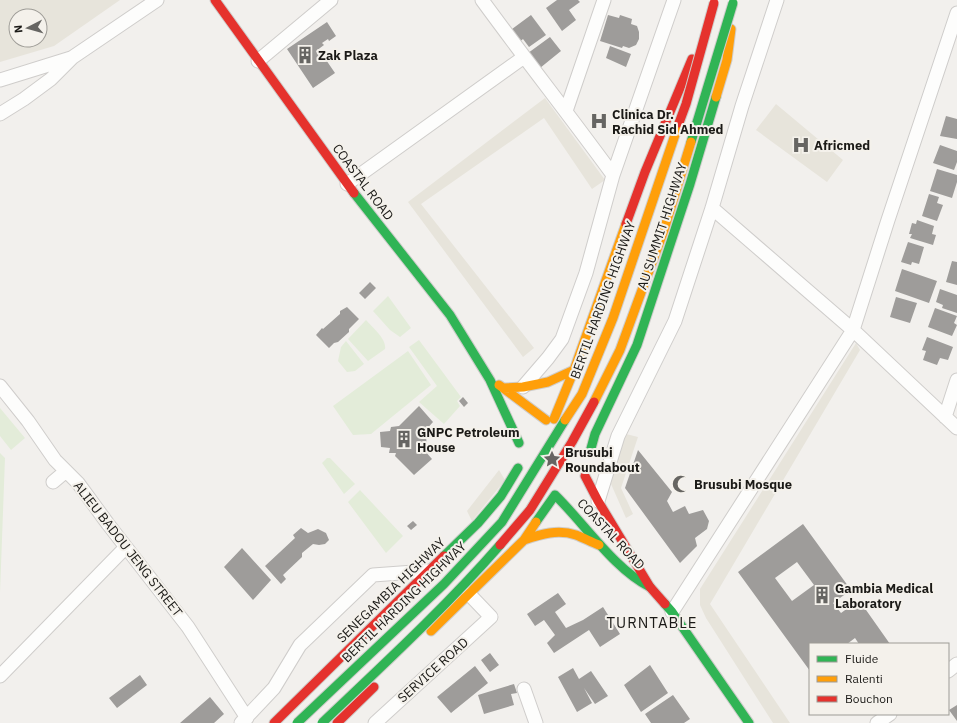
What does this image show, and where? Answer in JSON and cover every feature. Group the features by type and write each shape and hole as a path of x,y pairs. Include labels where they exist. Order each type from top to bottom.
{"main road":[{"name":"COASTAL ROAD","path":"215,0 348,184 450,315 490,380 518,446 525,433"},
{"path":"550,420 574,370 645,172 715,2"},
{"name":"BERTIL HARDING HIGHWAY","path":"297,723 444,584 502,522 582,394 613,318 678,126 715,2"},
{"name":"AU SUMMIT HIGHWAY","path":"590,459 595,434 636,346 690,184 727,60 734,2"},
{"name":"BERTIL HARDING HIGHWAY","path":"322,723 405,644 482,565 530,510 572,442 620,350 661,238 734,2"},
{"path":"503,388 523,387 548,382 574,370"},
{"name":"COASTAL ROAD","path":"490,380 550,420"},
{"path":"534,425 550,420 570,424 580,431 587,441 590,459 585,476 577,486"},
{"name":"SENEGAMBIA HIGHWAY","path":"274,723 478,523 501,496 517,465 523,479 532,488 543,493 555,495"},
{"name":"COASTAL ROAD","path":"585,476 598,501 650,587 672,612 749,723"},
{"path":"337,723 524,540 555,495 567,492"},
{"name":"COASTAL ROAD","path":"555,495 603,547 638,581 650,587"},
{"path":"524,540 549,533 562,533 572,534 603,547"}],"street":[{"path":"0,114 24,99 51,79 73,57 157,0"},
{"path":"258,61 331,0"},
{"path":"482,0 524,57 566,110 613,175"},
{"path":"566,110 604,0"},
{"path":"523,387 562,339 586,273 613,175 674,0"},
{"path":"598,501 618,436 675,321 712,208 742,106 777,0"},
{"path":"672,612 853,330 957,13"},
{"path":"0,80 73,57"},
{"path":"348,184 524,57"},
{"path":"712,208 853,330 957,428"},
{"path":"945,417 957,380"},
{"name":"ALIEU BADOU JENG STREET","path":"0,386 28,421 55,460 78,483 188,627 244,720"},
{"path":"53,482 66,470"},
{"path":"0,676 126,547"},
{"path":"244,720 274,688 300,645 373,575 428,572"},
{"name":"SERVICE ROAD","path":"382,720 491,617 469,594"},
{"path":"949,670 957,664"},
{"path":"524,689 536,723"},
{"path":"877,723 889,715"}],"shaded area":[{"path":"0,0 120,0 54,46 48,48 48,8 8,8 8,48 47,48 0,62"},
{"path":"545,98 605,180 592,189 544,118 421,204 534,348 523,357 408,202"},
{"name":"Africmed","path":"776,104 843,160 827,182 756,130"},
{"path":"856,343 860,350 710,604 790,723 773,723 706,618 700,605 700,589"},
{"path":"622,433 638,437 621,488 633,514 626,518 611,484"},
{"path":"499,470 505,480 472,521 467,511"}],"green space":[{"path":"388,296 411,328 400,337 390,330 373,311"},
{"path":"366,320 381,337 385,345 385,349 368,361 348,339"},
{"path":"419,340 461,397 457,401 460,406 444,424 419,402 437,386 409,347"},
{"path":"346,341 364,364 355,371 347,372 338,361 341,347"},
{"path":"408,351 431,385 371,434 353,435 333,406"},
{"path":"0,408 25,438 11,450 0,436"},
{"path":"0,453 5,458 0,593"},
{"path":"327,458 330,458 355,484 344,494 322,463"},
{"path":"360,490 403,536 386,553 348,502"}],"building":[{"path":"557,0 578,0 580,2 569,10 576,20 562,31 546,8"},
{"path":"531,15 546,35 529,47 523,39 517,44 508,32"},
{"path":"608,15 619,18 620,15 632,19 631,24 637,26 639,32 639,39 636,45 629,48 623,46 622,48 600,41"},
{"name":"Zak Plaza","path":"327,22 336,36 329,41 328,39 322,43 324,45 316,51 319,56 322,54 335,73 313,88 287,49"},
{"path":"550,37 561,51 540,68 524,56"},
{"path":"610,46 631,54 626,67 606,58"},
{"path":"946,116 957,119 957,139 940,136"},
{"path":"940,145 957,151 957,162 954,170 933,163"},
{"path":"937,169 957,175 957,182 952,198 930,191"},
{"path":"929,194 939,197 937,203 943,205 937,221 922,216"},
{"path":"917,220 934,226 932,234 936,235 933,245 910,238 912,234 909,234 912,223 916,224"},
{"path":"908,242 924,247 919,264 912,262 911,265 901,262"},
{"path":"952,261 957,262 957,285 946,282"},
{"path":"902,269 937,281 929,303 895,291"},
{"path":"370,282 376,288 365,299 359,293"},
{"path":"940,289 957,295 957,313 942,308 943,305 936,302"},
{"path":"896,297 917,303 910,323 890,317"},
{"path":"347,307 359,319 349,329 349,332 329,348 316,335 322,328 323,329 340,314 340,311"},
{"path":"935,308 957,316 954,323 957,325 952,336 928,327"},
{"path":"927,337 953,347 948,360 940,358 937,365 923,360 926,351 922,350"},
{"path":"463,397 468,403 464,407 459,401"},
{"name":"GNPC Petroleum House","path":"419,406 433,422 424,432 427,447 425,451 432,459 414,475 395,456 396,453 389,453 390,448 381,447 380,432 390,431 391,427 399,426"},
{"path":"638,450 672,492 667,501 673,512 685,506 689,514 703,510 709,521 707,529 695,538 697,546 680,563 625,488"},
{"path":"413,521 417,525 411,530 407,526"},
{"name":"Gambia Medical Laboratory","path":"803,524 851,590 833,603 841,613 859,600 889,643 858,643 855,638 848,643 809,643 809,670 738,572","holes":["797,562 814,585 792,601 775,578"]},
{"path":"301,528 308,533 318,529 326,533 329,540 325,544 313,544 302,553 302,557 283,575 286,579 281,584 265,566 295,538 293,535"},
{"path":"242,548 271,580 253,600 224,567"},
{"path":"558,593 566,604 555,612 566,628 583,620 603,607 620,634 600,647 589,630 554,653 547,643 555,635 544,620 535,626 527,614"},
{"path":"490,653 499,665 490,672 481,660"},
{"path":"650,665 668,693 641,712 624,685"},
{"path":"475,666 488,683 451,713 437,697"},
{"path":"573,668 579,679 591,671 608,696 595,704 584,688 592,703 577,712 558,677"},
{"path":"140,675 147,685 117,708 109,698"},
{"path":"514,684 517,693 511,694 514,705 484,714 478,695"},
{"path":"673,695 690,719 684,723 651,723 645,714"},
{"path":"210,697 224,714 214,723 180,723"},
{"path":"957,705 957,721 949,710"}],"traffic: fast":[{"path":"691,142 733,3"},
{"path":"590,452 595,434 637,345 690,184 716,97"},
{"path":"354,193 450,315 490,380 519,443"},
{"path":"297,723 444,584 502,522 565,420"},
{"path":"444,556 478,523 501,496 518,468"},
{"path":"536,522 555,495 624,569 650,587"},
{"path":"322,723 436,614 500,545"},
{"path":"665,604 749,723"}],"traffic: slow":[{"path":"716,97 727,60 731,29"},
{"path":"565,420 582,394 613,318 679,123"},
{"path":"594,402 620,350 664,230 691,142"},
{"path":"554,419 574,370 626,224"},
{"path":"503,388 523,387 548,382 574,370"},
{"path":"499,385 546,420"},
{"path":"431,631 524,540 536,522"},
{"path":"524,540 543,534 563,532 576,535 599,545"}],"traffic: jam":[{"path":"215,0 354,193"},
{"path":"679,123 686,104 714,3"},
{"path":"626,224 645,172 692,59"},
{"path":"500,545 530,510 572,442 594,402"},
{"path":"585,476 598,501 650,587 665,604"},
{"path":"274,723 444,556"},
{"path":"337,723 374,687"}],"place":[{"name":"Zak Plaza","path":"305,55"},
{"name":"Clinica Dr. Rachid Sid Ahmed","path":"599,121"},
{"name":"Africmed","path":"801,145"},
{"name":"GNPC Petroleum House","path":"404,439"},
{"name":"Brusubi Roundabout","path":"552,459"},
{"name":"Brusubi Mosque","path":"681,484"},
{"name":"Gambia Medical Laboratory","path":"822,595"}],"district":[{"name":"TURNTABLE","path":"652,622"}]}
